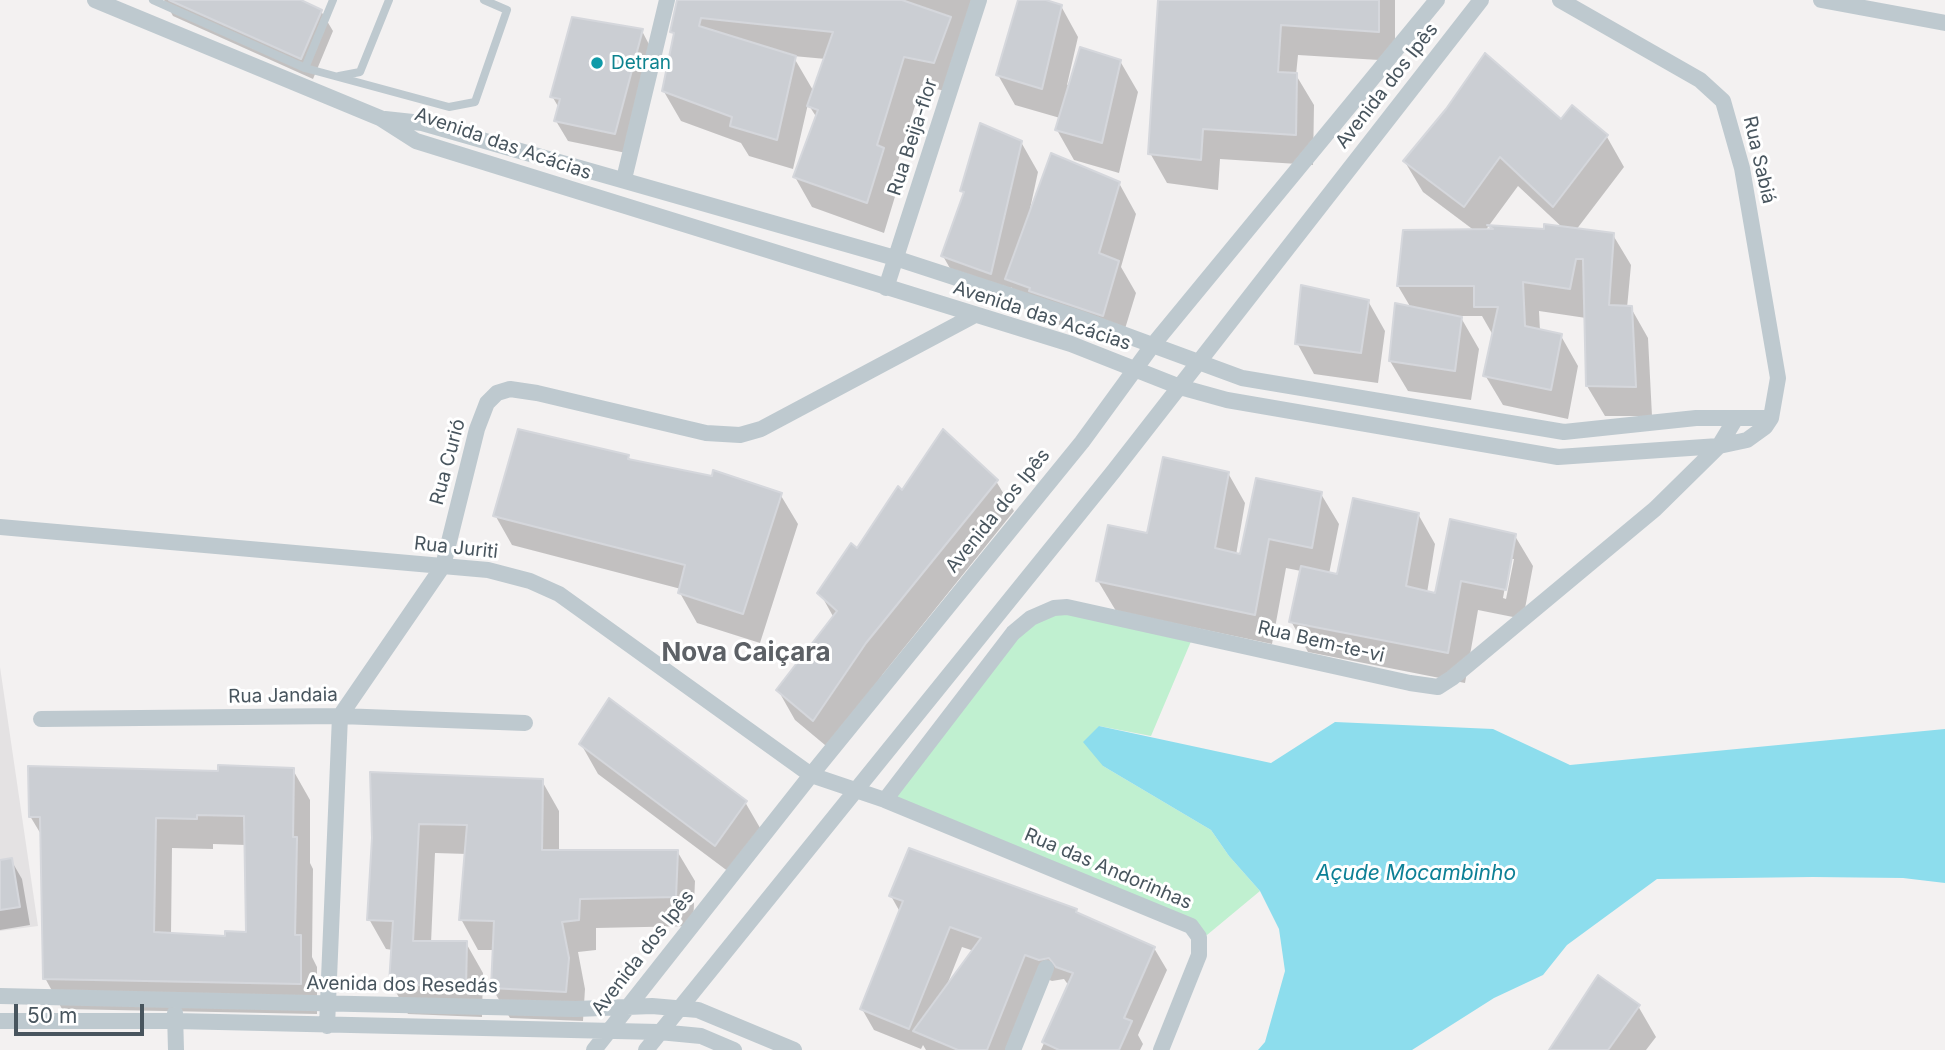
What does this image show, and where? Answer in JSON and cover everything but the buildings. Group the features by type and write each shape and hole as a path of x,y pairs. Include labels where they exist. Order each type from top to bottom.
{"street":[{"path":"95,0 380,118"},
{"path":"624,179 667,0"},
{"name":"Rua Beija-flor","path":"887,288 979,0"},
{"name":"Avenida dos Ipês","path":"594,1050 811,775 894,675 1152,346 1437,0"},
{"name":"Avenida dos Ipês","path":"646,1050 1180,387 1481,0"},
{"name":"Rua Sabiá","path":"1560,0 1700,80 1723,102 1742,168 1778,378 1770,418"},
{"path":"1821,0 1945,23"},
{"name":"Avenida das Acácias","path":"380,118 422,123 895,258 1079,318 1241,378 1564,432 1723,417 1770,418 1765,427 1747,440 1719,446 1558,457 1227,400 1180,387 1071,344 416,141 380,118"},
{"name":"Rua Curió","path":"340,716 443,566 477,429 487,403 497,393 510,388 706,433 740,435 761,429 975,315"},
{"name":"Rua Bem-te-vi","path":"884,800 1013,633 1031,618 1054,608 1067,607 1438,687 1655,509 1719,446 1723,417"},
{"name":"Rua Juriti","path":"0,527 488,570 530,581 559,594 811,775 884,800"},
{"path":"327,1026 340,716"},
{"name":"Rua Jandaia","path":"41,719 340,716 524,723"},
{"name":"Rua das Andorinhas","path":"884,800 1191,926 1199,937 1199,955 1161,1050"},
{"path":"1013,1050 1046,968"},
{"name":"Avenida dos Resedás","path":"0,996 576,1009 628,1005 680,1009 715,1016 794,1050"},
{"path":"175,1000 176,1050"},
{"path":"0,1021 176,1021 607,1033 659,1032 701,1036 734,1050"}],"lane":[{"path":"153,0 305,68 449,107 475,102 507,10 484,0"},
{"path":"305,68 333,0"},
{"path":"336,77 360,72 389,0"}],"shaded area":[{"path":"0,667 38,926 0,931"}],"green space":[{"path":"1068,612 1192,639 1151,736 1099,726 1103,766 1211,830 1229,856 1260,891 1207,935 886,799 1015,636 1035,620"}],"water":[{"name":"Açude Mocambinho","path":"1335,722 1493,729 1570,765 1945,729 1945,883 1903,878 1657,879 1567,945 1543,975 1494,998 1412,1050 1258,1050 1265,1042 1285,971 1279,929 1260,891 1229,856 1211,830 1103,766 1083,742 1099,726 1271,763"}],"place":[{"name":"Detran","path":"597,63"}],"district":[{"name":"Nova Caiçara","path":"746,653"}]}
